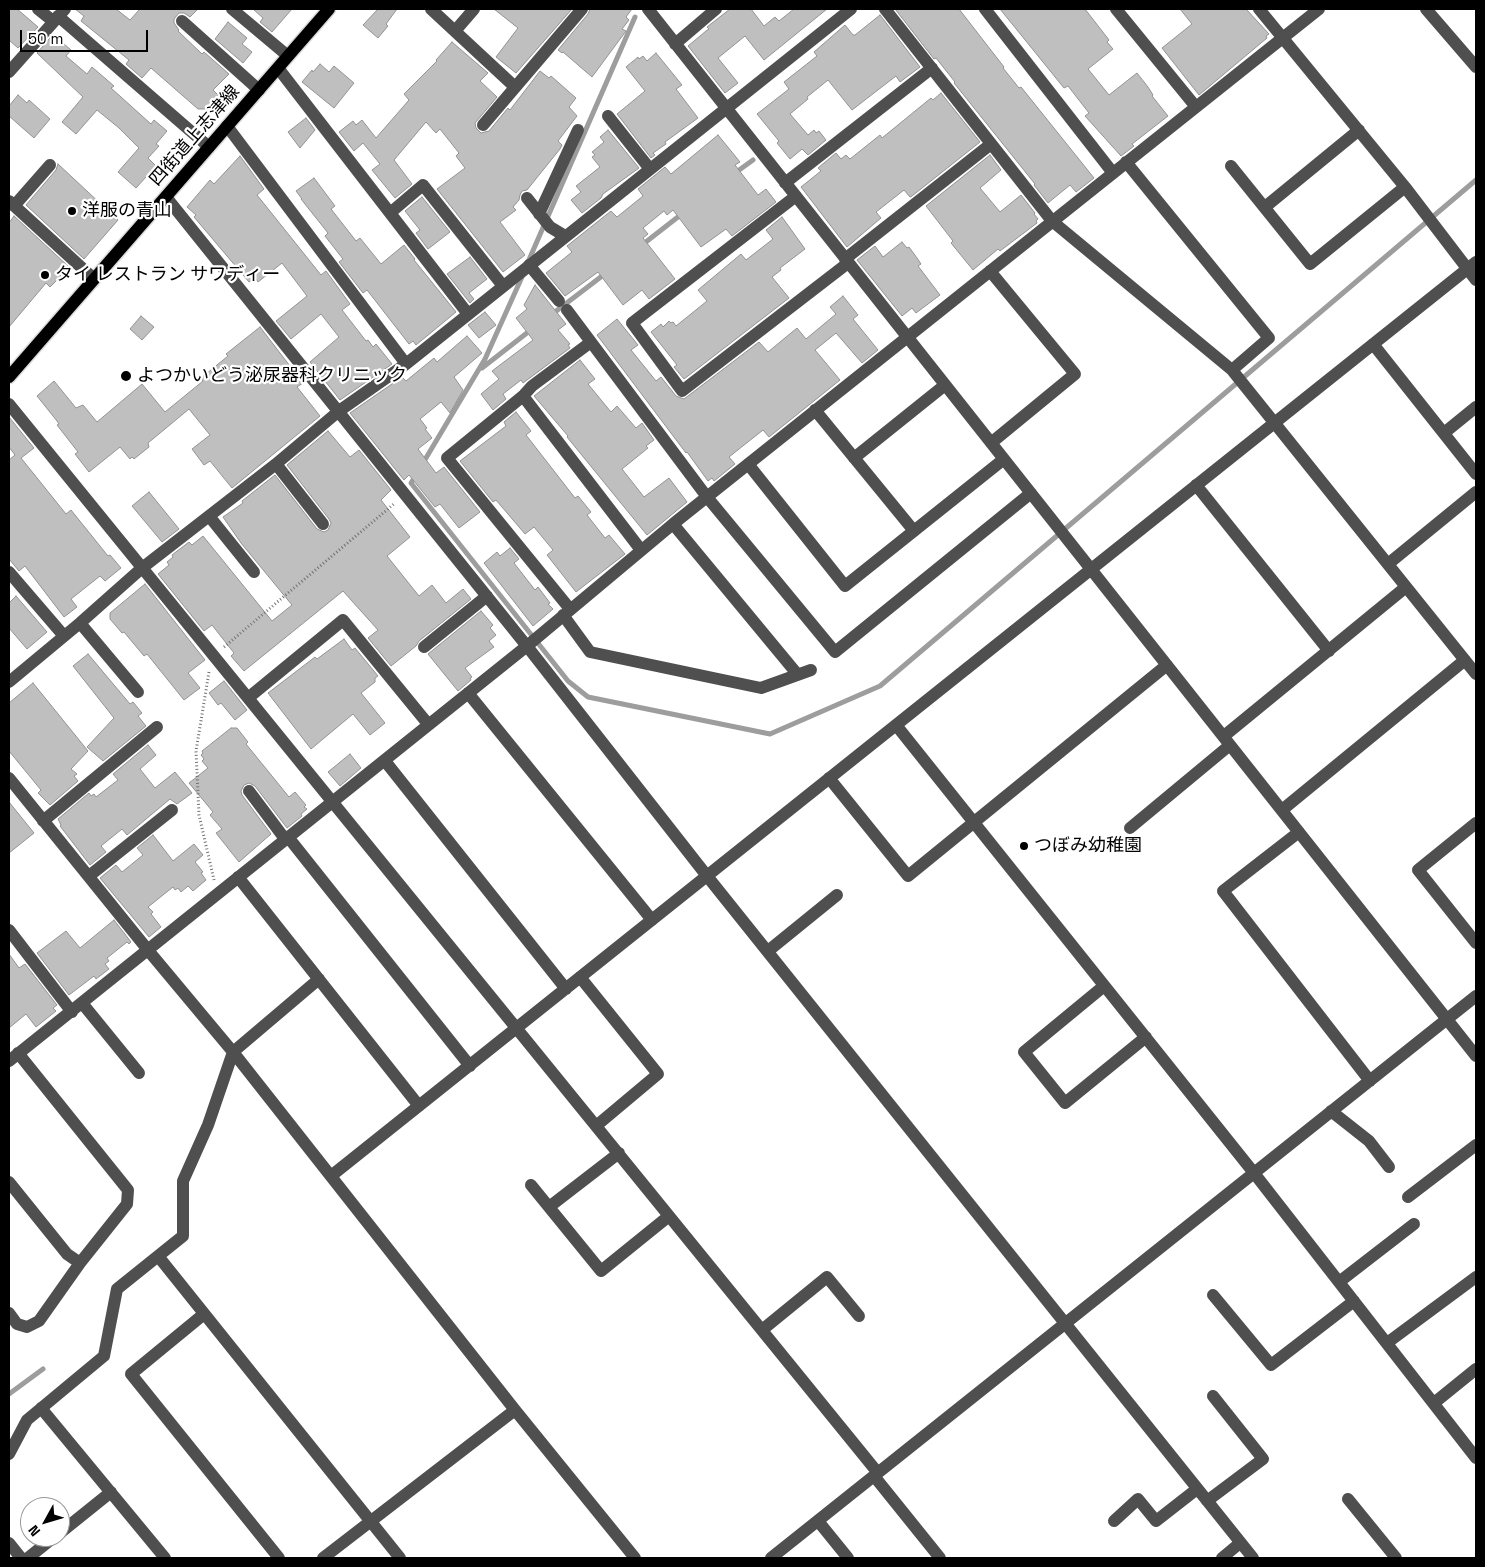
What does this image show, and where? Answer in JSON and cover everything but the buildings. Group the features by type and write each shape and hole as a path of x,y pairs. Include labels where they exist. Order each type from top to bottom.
{"main road":[{"name":"四街道上志津線","path":"9,378 278,68 322,11"}],"street":[{"path":"38,9 59,15 209,147"},
{"path":"232,9 288,56"},
{"path":"431,9 515,87"},
{"path":"455,31 474,9"},
{"path":"483,125 582,9"},
{"path":"648,9 1476,1056"},
{"path":"675,44 716,9"},
{"path":"9,682 142,568 276,464 339,411 406,364 851,9"},
{"path":"885,9 1052,221 1232,370 1476,674"},
{"path":"985,9 1112,173"},
{"path":"1116,9 1196,107"},
{"path":"1259,9 1472,266 1476,280"},
{"path":"9,1313 17,1324 27,1327 39,1320 80,1262 127,1204 128,1190 14,1057 532,642 673,524 1319,9"},
{"path":"1426,9 1476,67"},
{"path":"9,72 59,15"},
{"path":"182,21 259,90"},
{"path":"278,68 468,314"},
{"path":"785,183 932,68"},
{"path":"608,116 650,169"},
{"path":"227,126 406,364"},
{"path":"539,214 578,130"},
{"path":"1265,208 1359,130"},
{"path":"796,196 632,322 682,391 991,144"},
{"path":"1126,162 1269,338 1232,370"},
{"path":"50,166 12,204 94,278"},
{"path":"1231,166 1310,264 1405,187"},
{"path":"390,212 423,185 504,286"},
{"path":"166,197 487,596 532,642 707,876 1252,1558"},
{"path":"527,198 550,227 565,236"},
{"path":"529,265 563,305 707,497 835,652 1031,493"},
{"path":"331,1176 1472,266"},
{"path":"990,270 1075,374 992,443"},
{"path":"590,342 532,386 523,396 447,458 566,612 590,652 761,688 811,670"},
{"path":"1374,344 1476,474"},
{"path":"854,458 945,385"},
{"path":"523,396 641,550"},
{"path":"9,404 762,1330 940,1558"},
{"path":"1444,433 1476,407"},
{"path":"816,410 914,531"},
{"path":"748,464 845,586 1004,459"},
{"path":"276,464 323,524"},
{"path":"1196,486 1329,651"},
{"path":"1388,564 1476,492"},
{"path":"209,516 254,572"},
{"path":"673,524 798,675"},
{"path":"9,572 64,636"},
{"path":"1130,828 1329,651 1406,588"},
{"path":"424,647 487,596"},
{"path":"248,698 343,620 428,724"},
{"path":"80,623 138,692"},
{"path":"1282,810 1465,660"},
{"path":"829,778 908,876 1166,664"},
{"path":"468,693 652,920"},
{"path":"896,725 1254,1173 1476,1458"},
{"path":"43,821 157,727"},
{"path":"384,760 566,989"},
{"path":"9,778 233,1052 515,1410 635,1558"},
{"path":"249,791 470,1066"},
{"path":"89,876 172,810"},
{"path":"1476,823 1418,870 1476,943"},
{"path":"1299,832 1223,891 1370,1081"},
{"path":"238,877 419,1106"},
{"path":"768,952 837,895"},
{"path":"9,930 72,1012"},
{"path":"580,977 658,1074 596,1126"},
{"path":"9,1454 27,1420 104,1356 117,1289 182,1236 183,1180 208,1125 233,1052 319,979"},
{"path":"1104,986 1024,1052 1066,1103 1146,1037"},
{"path":"771,1558 1476,996"},
{"path":"82,1003 139,1073"},
{"path":"1331,1111 1369,1142 1389,1167"},
{"path":"1408,1197 1476,1145"},
{"path":"548,1207 619,1153"},
{"path":"9,1182 67,1254 80,1262"},
{"path":"531,1185 601,1271 669,1216"},
{"path":"1339,1282 1414,1224"},
{"path":"158,1256 400,1558"},
{"path":"762,1330 827,1277 859,1316"},
{"path":"1387,1344 1476,1277"},
{"path":"1213,1296 1271,1365 1354,1301"},
{"path":"204,1314 131,1374 279,1558"},
{"path":"1434,1403 1476,1369"},
{"path":"1207,1501 1263,1459 1213,1396"},
{"path":"41,1408 165,1558"},
{"path":"323,1558 515,1410"},
{"path":"1114,1521 1138,1499 1156,1521 1197,1489"},
{"path":"70,1524 111,1492"},
{"path":"1348,1499 1396,1558"},
{"path":"818,1521 848,1558"},
{"path":"9,1543 21,1558"},
{"path":"1222,1558 1240,1543"},
{"path":"28,1558 42,1547"}],"path":[{"path":"216,894 199,815 196,751 212,657 405,494"}],"waterway":[{"path":"528,262 635,17"},
{"path":"735,173 753,160"},
{"path":"416,475 411,483 568,681 588,697 770,734 880,686 1476,180"},
{"path":"642,245 683,213"},
{"path":"551,315 606,273"},
{"path":"423,463 485,359 522,277"},
{"path":"482,368 532,329"},
{"path":"9,1394 43,1369"}],"place":[{"name":"洋服の青山","path":"72,211"},
{"name":"タイ レストラン サワディー","path":"45,275"},
{"name":"よつかいどう泌尿器科クリニック","path":"126,376"},
{"name":"つぼみ幼稚園","path":"1024,846"}]}
